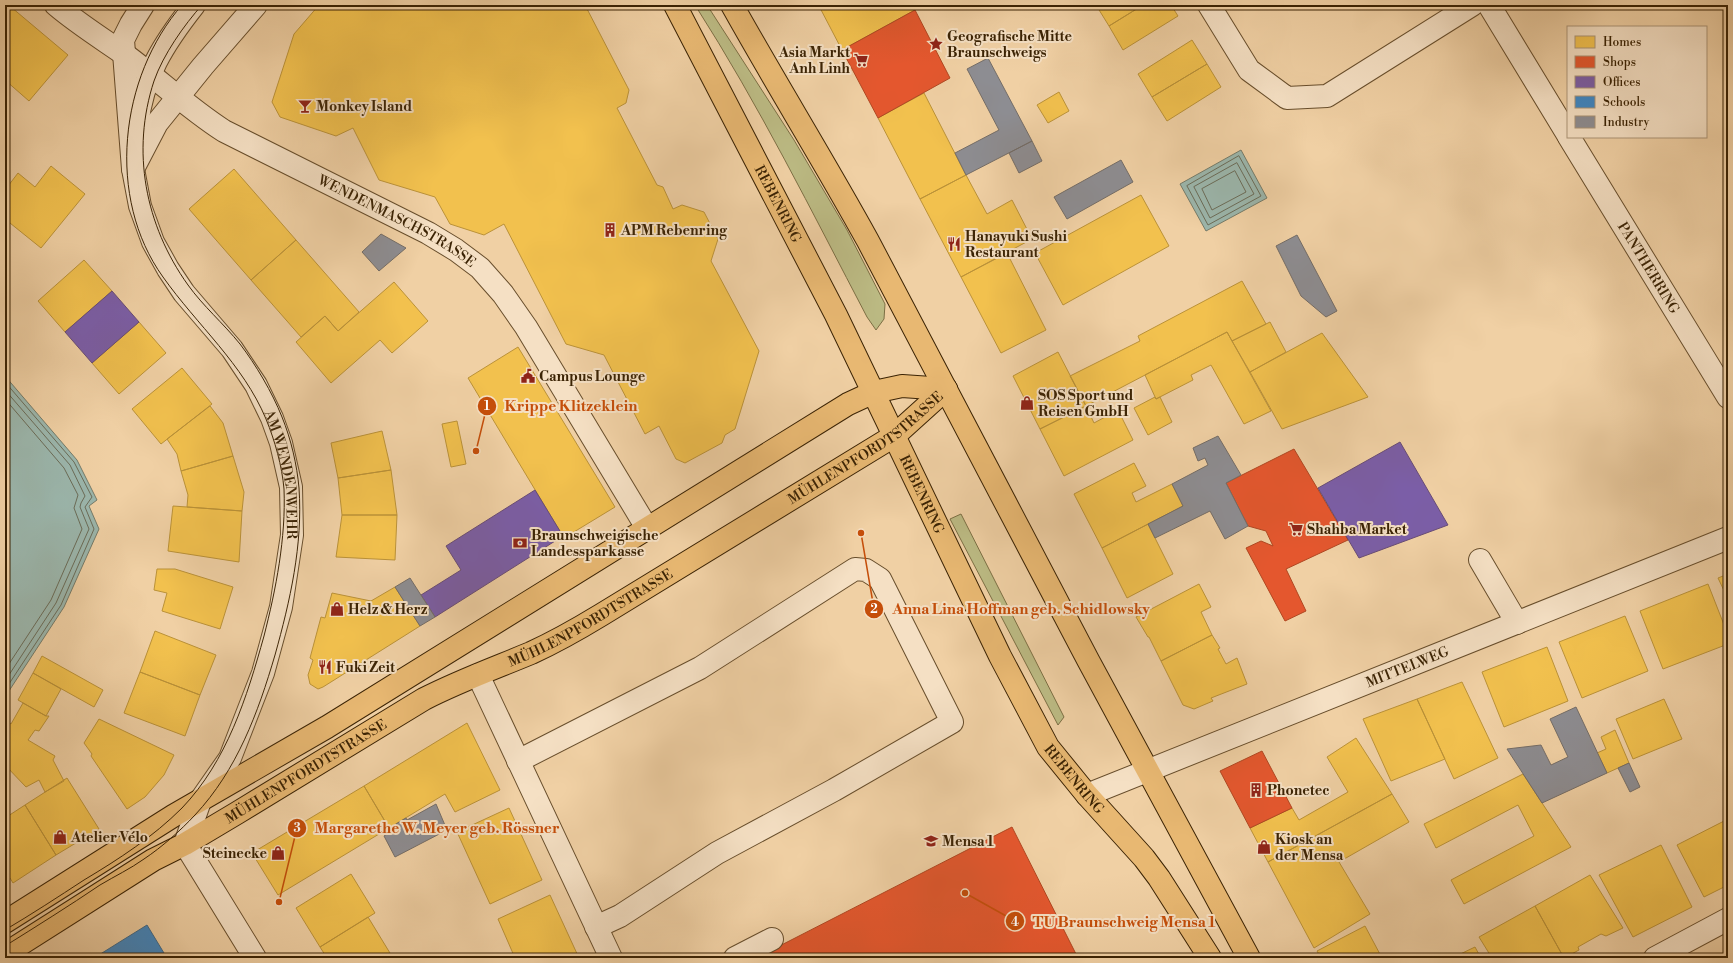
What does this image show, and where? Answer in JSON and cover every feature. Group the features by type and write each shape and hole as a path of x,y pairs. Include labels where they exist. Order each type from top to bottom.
{"main road":[{"name":"REBENRING","path":"675,5 798,240 874,392 1000,656 1048,747 1087,795 1152,868 1210,958"},
{"path":"732,5 768,69 835,181 1088,660 1250,958"},
{"name":"MÜHLENPFORDTSTRASSE","path":"5,922 200,801 326,727 848,404 874,392 902,386 946,389"},
{"name":"MÜHLENPFORDTSTRASSE","path":"5,954 152,860 185,844 424,699 539,649 583,626 894,436 946,389"}],"street":[{"name":"WENDENMASCHSTRASSE","path":"56,5 103,41 124,54 178,98 224,131 428,233 456,250 480,268 503,294 526,326 647,528"},
{"name":"AM WENDENWEHR","path":"143,5 123,40 133,169 140,206 153,242 168,269 184,293 232,349 256,385 272,418 283,447 291,487 292,535 281,607 263,673 230,758 200,801 185,844"},
{"path":"133,169 138,114 149,75 159,54 171,35 194,5"},
{"path":"133,169 157,123 203,66 256,5"},
{"path":"1209,5 1249,70 1287,98 1327,96 1472,5"},
{"name":"PANTHERRING","path":"1489,5 1567,133"},
{"path":"171,35 168,64 172,85 178,98"},
{"name":"PANTHERRING","path":"1570,138 1728,397"},
{"name":"MITTELWEG","path":"1087,795 1728,538"},
{"path":"1480,560 1517,623"},
{"path":"518,760 700,668 855,569 866,570 880,579 952,722 834,790 717,853 620,916 596,927"},
{"path":"478,675 611,958"},
{"path":"185,844 255,958"},
{"path":"1655,958 1728,919"},
{"path":"736,958 772,939"}],"shaded area":[{"path":"695,5 707,5 794,140 847,230 885,304 884,319 876,330 867,317 763,120 719,43"},
{"path":"961,514 1064,717 1058,725 950,519"}],"water":[{"path":"1241,150 1267,198 1206,231 1180,184"},
{"path":"5,376 77,460 97,500 89,506 99,529 64,607 5,697"}],"building: Homes":[{"name":"APM Rebenring","path":"319,5 585,5 629,90 626,103 617,108 657,185 663,187 673,209 682,205 704,212 718,239 711,261 759,351 735,429 725,435 722,443 685,463 676,459 659,426 645,434 604,355 566,344 504,224 484,235 450,224 435,197 379,180 353,128 336,136 280,117 272,102 294,34"},
{"path":"912,5 915,10 842,50 819,6"},
{"path":"1096,5 1143,5 1109,26"},
{"path":"1143,5 1171,5 1178,16 1123,50 1109,26"},
{"path":"11,7 68,55 29,101 5,80 5,15"},
{"path":"1192,40 1207,64 1152,97 1138,74"},
{"path":"1207,64 1221,87 1167,121 1152,97"},
{"path":"1059,92 1069,111 1048,123 1037,105"},
{"path":"924,93 966,175 920,199 878,118"},
{"path":"51,166 85,194 41,248 5,219 5,190 18,173 35,187"},
{"path":"234,169 296,240 251,280 189,209"},
{"path":"966,175 987,214 1012,200 1032,239 961,277 920,199"},
{"path":"1141,195 1169,246 1063,305 1035,253"},
{"path":"296,240 359,312 338,331 325,316 301,337 251,280"},
{"path":"1007,253 1046,330 1001,353 961,277"},
{"path":"84,260 112,291 65,332 38,301"},
{"path":"1242,281 1266,324 1232,341 1227,332 1086,406 1070,376 1140,341 1138,336"},
{"path":"394,282 428,321 392,353 380,340 331,383 296,342 325,316 338,331"},
{"path":"139,322 166,353 119,394 92,363"},
{"path":"1270,322 1286,352 1250,372 1232,341"},
{"path":"1227,332 1271,411 1244,424 1211,365 1191,375 1193,380 1156,399 1145,375"},
{"path":"1322,333 1368,397 1282,429 1250,372"},
{"path":"518,347 615,507 564,538 468,378"},
{"path":"1058,352 1086,406 1040,429 1013,376"},
{"path":"182,368 212,404 161,444 132,409"},
{"path":"1155,397 1156,399 1160,397 1172,422 1148,435 1134,408"},
{"path":"210,406 223,423 233,456 181,471 177,454 167,439"},
{"path":"1086,406 1094,423 1118,410 1133,440 1064,476 1040,429"},
{"path":"457,421 466,464 451,467 442,424"},
{"path":"382,431 391,470 338,478 331,443"},
{"path":"233,456 244,492 242,511 187,507 188,495 181,471"},
{"path":"1134,463 1146,486 1132,493 1136,502 1172,484 1183,506 1102,548 1074,494"},
{"path":"391,470 397,515 342,515 338,478"},
{"path":"173,506 242,511 239,562 168,551"},
{"path":"342,515 397,515 395,560 336,557"},
{"path":"1148,524 1173,574 1127,598 1102,548"},
{"path":"157,569 175,569 233,587 220,629 162,611 167,593 154,590"},
{"path":"1728,574 1728,599 1718,578"},
{"path":"1199,584 1211,607 1201,612 1212,635 1161,661 1149,637 1136,617"},
{"path":"1708,584 1728,635 1728,644 1663,669 1640,611"},
{"path":"395,587 420,626 323,687 318,689 310,684 308,675 313,660 310,658 321,617 325,618 332,593 371,601"},
{"path":"1625,616 1648,671 1582,698 1559,642"},
{"path":"155,631 216,655 200,695 140,672"},
{"path":"1212,635 1220,648 1218,649 1226,664 1237,658 1247,684 1211,698 1213,701 1194,709 1183,705 1161,661"},
{"path":"1547,647 1568,701 1504,727 1482,672"},
{"path":"42,656 103,690 94,707 33,673"},
{"path":"140,672 200,695 185,736 124,713"},
{"path":"33,673 61,689 46,716 18,700"},
{"path":"1462,682 1498,758 1454,779 1417,699"},
{"path":"1417,699 1445,759 1391,781 1363,719"},
{"path":"1664,699 1682,739 1633,759 1616,719"},
{"path":"23,703 46,716 49,716 39,731 35,730 28,740 55,756 53,760 64,781 45,792 39,780 26,787 5,765 5,720 11,724"},
{"path":"99,719 174,755 164,775 145,797 127,809 91,756 92,754 84,743"},
{"path":"467,723 500,790 455,812 445,794 389,828 364,786"},
{"path":"1615,730 1629,763 1607,773 1597,753 1606,749 1601,737"},
{"path":"1356,738 1392,794 1268,862 1250,828 1292,808 1299,820 1348,792 1327,757"},
{"path":"1523,774 1571,847 1464,904 1451,880 1534,836 1518,805 1436,848 1424,824"},
{"path":"67,778 99,829 56,855 25,805"},
{"path":"364,786 389,828 278,895 252,853"},
{"path":"1392,794 1409,822 1339,862 1370,914 1314,948 1268,862"},
{"path":"25,805 56,855 13,883 10,878 7,881 5,877 5,818"},
{"path":"509,808 542,880 490,904 457,832"},
{"path":"1728,819 1728,885 1704,897 1677,845"},
{"path":"1661,845 1692,907 1633,937 1599,875"},
{"path":"351,874 375,913 320,947 296,908"},
{"path":"1590,875 1623,928 1606,936 1601,934 1578,947 1579,950 1564,958 1535,906"},
{"path":"550,895 579,958 515,958 498,919"},
{"path":"1535,906 1564,958 1492,958 1479,937"},
{"path":"368,917 393,958 327,958 320,947"},
{"path":"1365,926 1382,958 1321,958 1317,951"},
{"path":"1475,947 1481,958 1452,958"},
{"path":"1728,951 1728,958 1716,958"}],"building: Shops":[{"path":"915,10 950,78 878,118 842,50"},
{"path":"1294,449 1348,540 1286,569 1306,611 1285,621 1246,548 1261,541 1273,546 1266,531 1248,526 1226,483"},
{"name":"Phonetec","path":"1262,751 1292,808 1250,828 1220,771"},
{"path":"1012,827 1078,958 756,958"}],"building: Offices":[{"path":"112,291 139,322 92,363 65,332"},
{"path":"1400,442 1448,525 1359,558 1318,488"},
{"path":"535,490 563,536 435,617 421,595 461,570 446,546"}],"building: Schools":[{"path":"147,925 167,958 94,958 118,943"}],"building: Industry":[{"path":"988,58 1032,141 966,175 955,153 999,130 967,69"},
{"path":"1032,141 1042,161 1019,173 1009,153"},
{"path":"1121,160 1133,182 1067,219 1054,197"},
{"path":"381,234 406,248 379,271 362,252"},
{"path":"1297,235 1337,311 1326,317 1301,296 1276,246"},
{"path":"1218,436 1241,475 1226,483 1248,526 1225,539 1210,511 1155,538 1148,524 1183,506 1172,484 1208,465 1205,458 1198,461 1193,448"},
{"path":"410,578 435,617 420,626 395,587"},
{"path":"1576,707 1607,773 1542,803 1507,749 1541,745 1551,765 1568,757 1550,719"},
{"path":"1629,763 1640,787 1630,792 1618,768"},
{"path":"436,804 447,830 395,857 384,836 398,827 396,824 406,818 407,820"}],"tram line":[{"path":"5,930 135,847 171,819 198,790 211,770 234,727 264,636 276,582 282,545 284,489 280,463 269,427 245,380 219,345 176,295 163,277 145,246 133,211 127,175 128,138 133,102 144,67 161,34 182,5"},
{"path":"5,946 151,854 183,827 210,798 234,760 253,719 275,655 286,614 297,552 300,509 297,470 291,443 278,408 252,361 234,336 194,293 173,262 161,238 152,213 146,187 143,160 144,134 147,107 154,81 163,61 175,41 202,5"}],"place":[{"name":"Geografische Mitte Braunschweigs","path":"936,44"},
{"name":"Asia Markt Anh Linh","path":"861,60"},
{"name":"Monkey Island","path":"305,106"},
{"name":"APM Rebenring","path":"610,230"},
{"name":"Hanayuki Sushi Restaurant","path":"954,244"},
{"name":"Campus Lounge","path":"528,376"},
{"name":"SOS Sport und Reisen GmbH","path":"1027,403"},
{"name":"Krippe Klitzeklein","path":"476,451"},
{"name":"Shahba Market","path":"1296,529"},
{"name":"Anna Lina Hoffman geb. Schidlowsky","path":"861,533"},
{"name":"Braunschweigische Landessparkasse","path":"520,543"},
{"name":"Helz & Herz","path":"337,609"},
{"name":"Fuki Zeit","path":"325,667"},
{"name":"Phonetec","path":"1256,790"},
{"name":"Atelier Vélo","path":"60,837"},
{"name":"Mensa 1","path":"931,841"},
{"name":"Kiosk an der Mensa","path":"1264,847"},
{"name":"Steinecke","path":"278,853"},
{"name":"TU Braunschweig Mensa 1","path":"965,893"},
{"name":"Margarethe W. Meyer geb. Rössner","path":"279,902"}]}
